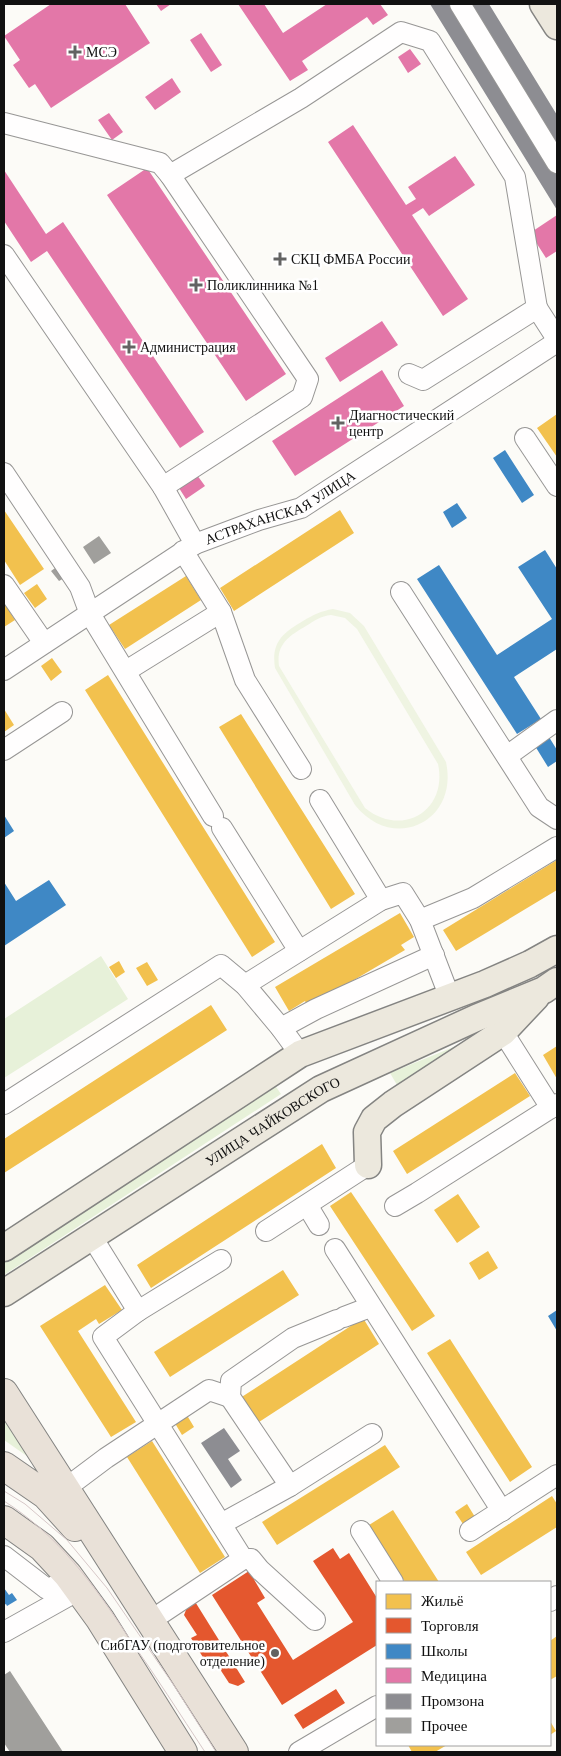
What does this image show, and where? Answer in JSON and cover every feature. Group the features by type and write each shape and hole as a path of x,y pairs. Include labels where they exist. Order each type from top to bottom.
{"highway":[{"path":"4,1393 234,1752"},
{"path":"4,1466 46,1495 120,1576"},
{"path":"4,1520 42,1547 73,1583 100,1619 183,1752"}],"main road":[{"path":"543,4 557,26"},
{"path":"4,1248 300,1054 450,998 530,964 557,949"},
{"path":"368,1165 367,1132 374,1119 393,1104 503,1032 551,985"},
{"name":"УЛИЦА ЧАЙКОВСКОГО","path":"4,1293 322,1089 551,985"},
{"path":"300,1054 322,1089"}],"street":[{"path":"460,4 557,163"},
{"path":"170,175 301,98 401,32 430,41 515,177 538,308 557,341"},
{"path":"4,124 160,162 308,378 302,397 163,487"},
{"path":"4,254 163,487 189,548 221,612 244,680 301,769"},
{"path":"409,374 423,380 538,308"},
{"name":"АСТРАХАНСКАЯ УЛИЦА","path":"4,670 189,548 259,520 302,508 557,341"},
{"path":"525,438 557,486"},
{"path":"4,472 80,587 90,614 217,822 299,951"},
{"path":"4,584 44,643"},
{"path":"402,592 539,807 557,819"},
{"path":"126,672 221,612"},
{"path":"4,750 62,712"},
{"path":"507,756 557,720"},
{"path":"320,800 381,900"},
{"path":"420,920 473,898 557,847"},
{"path":"245,985 381,900 403,893 420,920 450,998"},
{"path":"281,1028 316,1009 434,955"},
{"path":"4,1104 221,965 245,985 300,1054"},
{"path":"394,1206 554,1106 503,1032"},
{"path":"266,1231 368,1165"},
{"path":"307,1205 319,1225"},
{"path":"92,1237 138,1311"},
{"path":"335,1249 478,1489 502,1511"},
{"path":"221,1260 138,1311 103,1337 243,1560"},
{"path":"290,1486 230,1397 231,1381 293,1338 365,1309 369,1304"},
{"path":"66,1488 106,1458 209,1390 230,1397"},
{"path":"221,1524 290,1486 372,1434"},
{"path":"470,1531 557,1476"},
{"path":"361,1531 392,1581"},
{"path":"4,1556 47,1589 73,1583"},
{"path":"150,1621 243,1560 251,1559 260,1570 315,1620"},
{"path":"4,1632 73,1583"},
{"path":"300,1752 376,1707"}],"green space":[{"path":"333,609 350,613 364,626 446,762 447,783 443,801 433,815 420,824 404,828 387,827 370,819 355,805 275,668 275,651 284,634 310,617","holes":["331,615 345,618 357,629 438,764 439,781 436,795 429,806 419,815 407,820 379,817 365,808 279,666 282,646 294,633 324,616"]},
{"path":"101,956 128,999 4,1078 4,1019"},
{"path":"473,1039 400,1090 390,1073"},
{"path":"272,1081 281,1094 4,1275 4,1262"},
{"path":"4,1412 34,1461 4,1440"}],"building: Жильё":[{"path":"557,414 557,457 537,428"},
{"path":"4,510 44,569 20,585 4,560"},
{"path":"340,510 354,533 234,611 220,588"},
{"path":"186,576 201,600 125,649 109,625"},
{"path":"37,584 47,599 35,608 24,593"},
{"path":"4,603 15,620 4,627"},
{"path":"52,658 62,672 51,681 41,666"},
{"path":"108,675 275,942 252,957 85,690"},
{"path":"4,709 14,725 4,732"},
{"path":"241,714 355,894 331,909 219,727"},
{"path":"557,860 557,890 456,951 443,930"},
{"path":"400,913 414,937 401,945 405,950 308,1007 305,1001 289,1011 275,987"},
{"path":"119,961 125,972 116,978 109,967"},
{"path":"147,962 158,980 147,986 136,968"},
{"path":"211,1005 227,1030 4,1173 4,1139"},
{"path":"557,1046 557,1079 543,1055"},
{"path":"515,1073 530,1096 407,1174 393,1151"},
{"path":"322,1144 336,1168 151,1288 137,1265"},
{"path":"351,1192 435,1316 412,1331 330,1206"},
{"path":"458,1194 480,1227 457,1243 434,1210"},
{"path":"488,1251 498,1268 479,1280 469,1263"},
{"path":"283,1270 299,1295 170,1377 154,1352"},
{"path":"105,1285 122,1310 99,1324 96,1319 78,1331 136,1422 111,1437 40,1326"},
{"path":"363,1318 379,1344 253,1426 237,1400"},
{"path":"450,1339 532,1467 510,1482 427,1353"},
{"path":"185,1412 194,1427 182,1435 173,1420"},
{"path":"152,1441 225,1557 200,1573 127,1457"},
{"path":"385,1445 400,1467 277,1545 262,1522"},
{"path":"552,1496 557,1504 557,1527 481,1575 466,1552"},
{"path":"467,1504 475,1517 463,1524 455,1512"},
{"path":"393,1510 438,1581 404,1581 369,1525"},
{"path":"557,1636 557,1676 551,1679 551,1640"},
{"path":"551,1723 556,1731 551,1734"},
{"path":"409,1746 445,1746 435,1752 412,1752"}],"building: Торговля":[{"path":"333,1548 340,1559 349,1553 376,1596 376,1646 282,1705 212,1595 249,1571 265,1598 257,1603 293,1660 353,1622 313,1561"},
{"path":"194,1600 245,1682 238,1686 229,1683 216,1663 209,1667 191,1638 197,1635 184,1615 188,1605"},
{"path":"336,1689 345,1703 303,1729 294,1715"}],"building: Школы":[{"path":"505,450 534,495 522,503 493,458"},
{"path":"457,503 467,518 452,528 443,512"},
{"path":"545,550 557,569 557,649 514,677 541,719 517,734 417,579 439,565 497,655 552,619 518,567"},
{"path":"549,737 557,750 557,761 548,767 535,746"},
{"path":"4,815 14,831 4,838"},
{"path":"49,880 66,905 4,946 4,882 16,901"},
{"path":"557,1310 557,1331 548,1316"},
{"path":"4,1588 9,1595 12,1593 17,1600 7,1606 6,1604 4,1605"}],"building: Медицина":[{"name":"МСЭ","path":"51,4 125,4 150,43 51,108 35,84 29,88 13,65 20,60 4,36"},
{"path":"156,4 171,4 161,11"},
{"path":"238,4 264,4 283,33 327,4 380,4 388,15 373,25 367,17 302,61 308,70 290,81"},
{"path":"201,33 222,65 211,72 190,40"},
{"path":"410,49 421,64 408,73 398,57"},
{"path":"172,78 181,92 155,110 145,97"},
{"path":"109,113 123,132 112,140 98,120"},
{"path":"353,125 406,205 416,199 408,187 455,156 475,185 429,216 423,208 412,215 468,299 443,316 328,142"},
{"name":"Поликлинника №1","path":"147,168 286,374 246,401 107,195"},
{"name":"Администрация","path":"4,170 46,234 63,222 204,432 180,448 47,251 31,262 4,221"},
{"path":"557,215 557,251 546,258 530,233"},
{"path":"382,321 398,345 340,382 325,358"},
{"name":"Диагностический центр","path":"382,370 404,406 295,476 272,441"},
{"path":"197,475 205,486 186,499 179,488"}],"building: Промзона":[{"path":"430,4 450,4 557,175 557,210"},
{"path":"471,4 489,4 557,115 557,146"},
{"path":"224,1428 240,1451 228,1459 242,1480 231,1488 201,1443"}],"building: Прочее":[{"path":"99,536 111,553 94,564 83,547"},
{"path":"58,566 66,577 59,581 51,571"},
{"path":"10,1671 63,1752 10,1752 4,1743 4,1675"}],"tram line":[{"path":"4,1491 25,1504 67,1540 107,1588 175,1687 216,1752"},
{"path":"4,1501 41,1529 74,1562 116,1618 205,1752"}],"place":[{"name":"МСЭ","path":"75,52"},
{"name":"СКЦ ФМБА России","path":"280,259"},
{"name":"Поликлинника №1","path":"196,285"},
{"name":"Администрация","path":"129,347"},
{"name":"Диагностический центр","path":"338,423"},
{"name":"СибГАУ (подготовительное отделение)","path":"275,1653"}]}
